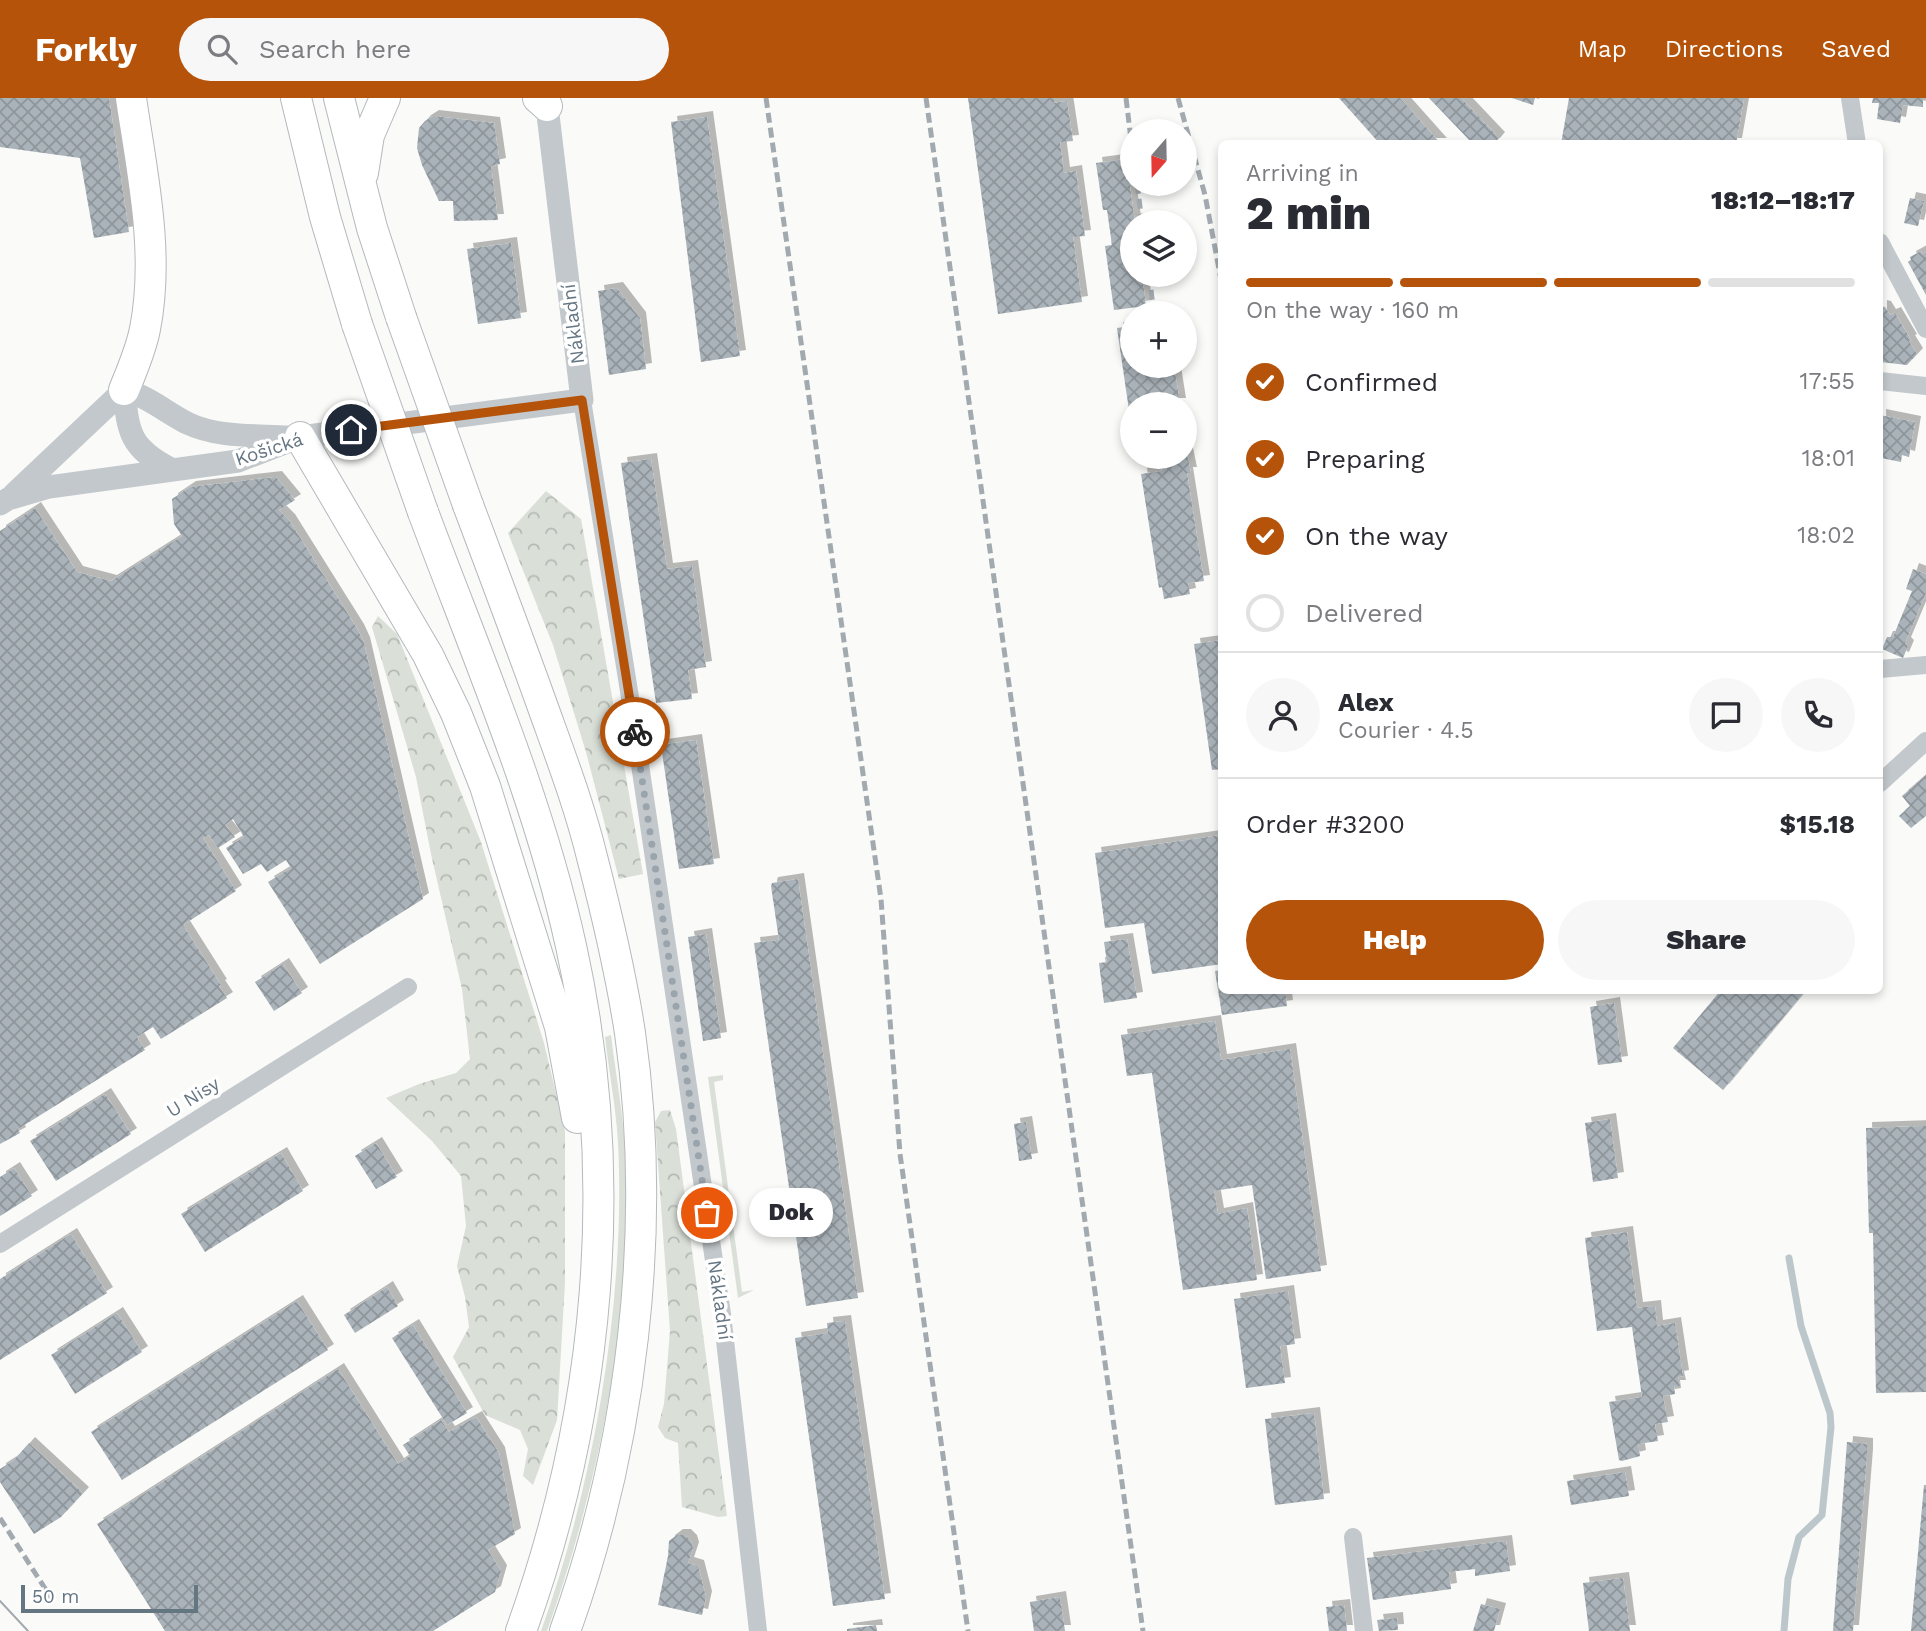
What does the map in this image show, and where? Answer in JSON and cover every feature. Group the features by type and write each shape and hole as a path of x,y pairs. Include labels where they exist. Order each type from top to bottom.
{"highway":[{"path":"124,390 145,329 152,273 149,230 131,98"},
{"path":"339,98 361,187 401,317 571,785 592,855 617,960 630,1035 640,1158 638,1301 622,1418 602,1513 565,1631"},
{"path":"361,187 369,135 385,98"},
{"path":"297,101 325,217 357,324 422,512 520,769 571,944 586,1017 598,1132 600,1226 590,1347 575,1442 558,1516 521,1631"},
{"path":"300,437 428,655 456,713 485,786 561,1027 575,1097 597,1278"}],"street":[{"path":"1850,98 1856,140"},
{"name":"Nákladní","path":"544,101 582,400 629,691 722,1314 758,1631"},
{"path":"1883,248 1926,330"},
{"path":"1883,381 1926,386"},
{"path":"124,390 141,396 187,423 209,431 300,437"},
{"path":"124,390 127,426 135,441 144,453 171,469"},
{"path":"3,497 63,450 124,390"},
{"name":"Košická","path":"3,497 48,486 238,461 300,437 582,400"},
{"path":"1883,669 1926,664"},
{"path":"1883,780 1926,741"},
{"name":"U Nisy","path":"0,1244 408,987"},
{"path":"1353,1536 1364,1631"}],"green space":[{"path":"546,491 581,519 643,874 619,879 586,752 553,645 508,533"},
{"path":"378,616 397,634 481,842 544,1043 565,1131 565,1282 557,1420 533,1485 523,1476 528,1449 520,1430 485,1415 453,1357 469,1327 457,1266 466,1226 461,1176 432,1141 386,1098 456,1073 470,1059 462,989 416,777 372,627"},
{"path":"611,1035 624,1135 627,1197 620,1323 611,1387 584,1513 547,1631 541,1631 577,1515 591,1453 611,1327 619,1202 617,1130 605,1037"},
{"path":"723,1075 723,1080 714,1082 742,1292 754,1290 738,1298 708,1077"},
{"path":"670,1110 676,1129 727,1516 718,1517 682,1507 678,1443 665,1438 658,1427 664,1404 670,1331 655,1122 661,1111"}],"building":[{"path":"0,98 109,98 129,232 94,238 80,158 0,147"},
{"path":"968,98 1054,98 1054,103 1067,101 1073,141 1060,142 1064,173 1076,171 1085,236 1073,237 1082,302 998,314"},
{"path":"1339,98 1400,98 1437,140 1376,140"},
{"path":"1429,98 1461,98 1499,138 1469,140"},
{"path":"1512,98 1535,98 1533,105"},
{"path":"1569,98 1744,98 1737,140 1562,140"},
{"path":"1873,98 1923,98 1923,107 1903,105 1900,123 1877,119 1879,103 1872,103"},
{"path":"433,116 494,123 500,164 491,166 498,220 454,221 453,201 439,201 417,148 419,128"},
{"path":"707,117 740,356 701,362 671,122"},
{"path":"1120,160 1120,196 1131,196 1133,210 1120,210 1120,287 1144,287 1145,301 1120,301 1120,309 1114,310 1105,246 1112,245 1107,210 1103,210 1096,163"},
{"path":"1910,198 1924,201 1918,226 1904,223"},
{"path":"511,243 521,318 478,324 467,249"},
{"path":"1921,251 1922,254 1926,252 1926,295 1908,262 1910,257"},
{"path":"617,288 640,318 646,369 609,375 598,291"},
{"path":"1883,306 1890,315 1895,313 1917,354 1907,365 1883,362"},
{"path":"1117,328 1120,328 1120,349"},
{"path":"1124,378 1176,378 1178,392 1126,392"},
{"path":"1883,416 1915,422 1909,457 1902,455 1901,462 1883,458"},
{"path":"651,459 667,569 692,566 706,667 688,670 692,699 656,703 621,463"},
{"path":"1190,469 1191,473 1187,473 1204,581 1188,583 1190,594 1164,599 1162,587 1159,588 1141,474"},
{"path":"276,477 295,500 279,510 289,520 364,643 423,899 320,964 268,882 291,868 286,860 267,872 261,864 243,874 226,848 244,837 233,819 225,825 235,837 218,848 209,835 203,838 236,891 183,925 227,998 161,1039 153,1027 137,1037 145,1050 18,1129 20,1133 0,1144 0,531 35,508 77,572 111,581 182,536 174,524 172,499 190,487"},
{"path":"1913,569 1926,574 1926,593 1905,643 1908,646 1903,658 1883,649 1883,647 1887,637 1893,637 1912,591 1906,589"},
{"path":"1218,641 1218,769 1212,770 1194,644"},
{"path":"696,740 714,864 679,869 661,745"},
{"path":"1926,775 1926,816 1911,828 1899,816 1910,806 1902,796"},
{"path":"1218,836 1218,965 1152,974 1144,923 1105,928 1095,853"},
{"path":"798,879 858,1298 806,1306 754,943 779,940 772,883"},
{"path":"706,934 721,1038 703,1041 688,937"},
{"path":"1127,939 1137,998 1104,1003 1099,963 1107,962 1104,942"},
{"path":"283,964 302,993 274,1011 255,982"},
{"path":"1219,994 1286,994 1287,1006 1222,1015"},
{"path":"1718,994 1803,994 1723,1090 1673,1048"},
{"path":"1614,1003 1622,1062 1598,1065 1590,1007"},
{"path":"1215,1021 1221,1060 1290,1049 1321,1271 1266,1279 1252,1185 1214,1191 1218,1214 1247,1208 1257,1280 1183,1290 1152,1073 1127,1076 1121,1035"},
{"path":"105,1094 131,1134 56,1181 30,1141"},
{"path":"1610,1119 1618,1178 1593,1182 1585,1123"},
{"path":"1026,1122 1032,1159 1019,1161 1014,1124"},
{"path":"1926,1126 1926,1392 1876,1393 1873,1233 1869,1233 1866,1128"},
{"path":"376,1143 397,1177 376,1189 355,1156"},
{"path":"281,1153 303,1191 205,1252 181,1214"},
{"path":"14,1168 32,1196 0,1216 0,1177"},
{"path":"1627,1232 1637,1308 1655,1306 1657,1326 1675,1323 1683,1376 1678,1377 1680,1386 1674,1386 1675,1394 1663,1396 1668,1422 1655,1424 1658,1441 1638,1444 1640,1456 1622,1461 1619,1460 1609,1402 1642,1397 1632,1327 1597,1331 1585,1238"},
{"path":"71,1234 107,1293 0,1360 0,1279"},
{"path":"387,1287 398,1306 355,1333 344,1315"},
{"path":"1288,1291 1295,1344 1280,1346 1285,1383 1246,1388 1234,1299"},
{"path":"297,1301 328,1350 122,1480 91,1432"},
{"path":"117,1313 142,1352 75,1394 51,1355"},
{"path":"845,1321 885,1599 833,1606 795,1338 828,1333 827,1323"},
{"path":"413,1325 467,1413 447,1425 392,1338"},
{"path":"338,1369 398,1464 410,1456 403,1445 441,1420 449,1432 476,1417 499,1453 515,1534 488,1550 501,1571 495,1592 433,1631 165,1631 97,1524"},
{"path":"1314,1413 1324,1499 1275,1505 1265,1419"},
{"path":"1847,1442 1867,1444 1867,1455 1853,1631 1833,1631"},
{"path":"29,1443 83,1493 61,1517 34,1534 0,1482 0,1469 14,1460"},
{"path":"1625,1472 1629,1496 1571,1505 1567,1481"},
{"path":"1924,1485 1926,1631 1911,1631"},
{"path":"677,1535 685,1535 691,1541 693,1548 688,1563 698,1566 706,1597 702,1615 658,1605 669,1541"},
{"path":"1506,1541 1510,1571 1475,1576 1475,1569 1449,1572 1451,1589 1373,1600 1367,1558"},
{"path":"1623,1578 1630,1631 1589,1631 1583,1583"},
{"path":"1060,1597 1065,1631 1034,1631 1030,1602"},
{"path":"1481,1604 1500,1609 1494,1631 1473,1631"},
{"path":"1344,1605 1347,1631 1329,1631 1326,1607"},
{"path":"1397,1618 1398,1630 1379,1631 1377,1620"},
{"path":"876,1625 877,1631 847,1631 847,1629"}],"waterway":[{"path":"1784,1631 1788,1579 1799,1537 1822,1515 1831,1427 1830,1413 1801,1326 1789,1258"}],"tram line":[{"path":"0,1601 28,1631"}],"railway":[{"path":"766,98 881,899 900,1154 968,1631"},
{"path":"926,98 1143,1631"},
{"path":"1126,98 1129,119"},
{"path":"1178,98 1205,195 1218,264"},
{"path":"1139,196 1140,210"},
{"path":"1151,287 1152,301"},
{"path":"0,1518 53,1601"}],"way so far":[{"path":"635,732 707,1213"}],"place":[{"name":"Dok","path":"707,1213"}],"route":[{"path":"351,430 582,400 635,732"}]}
